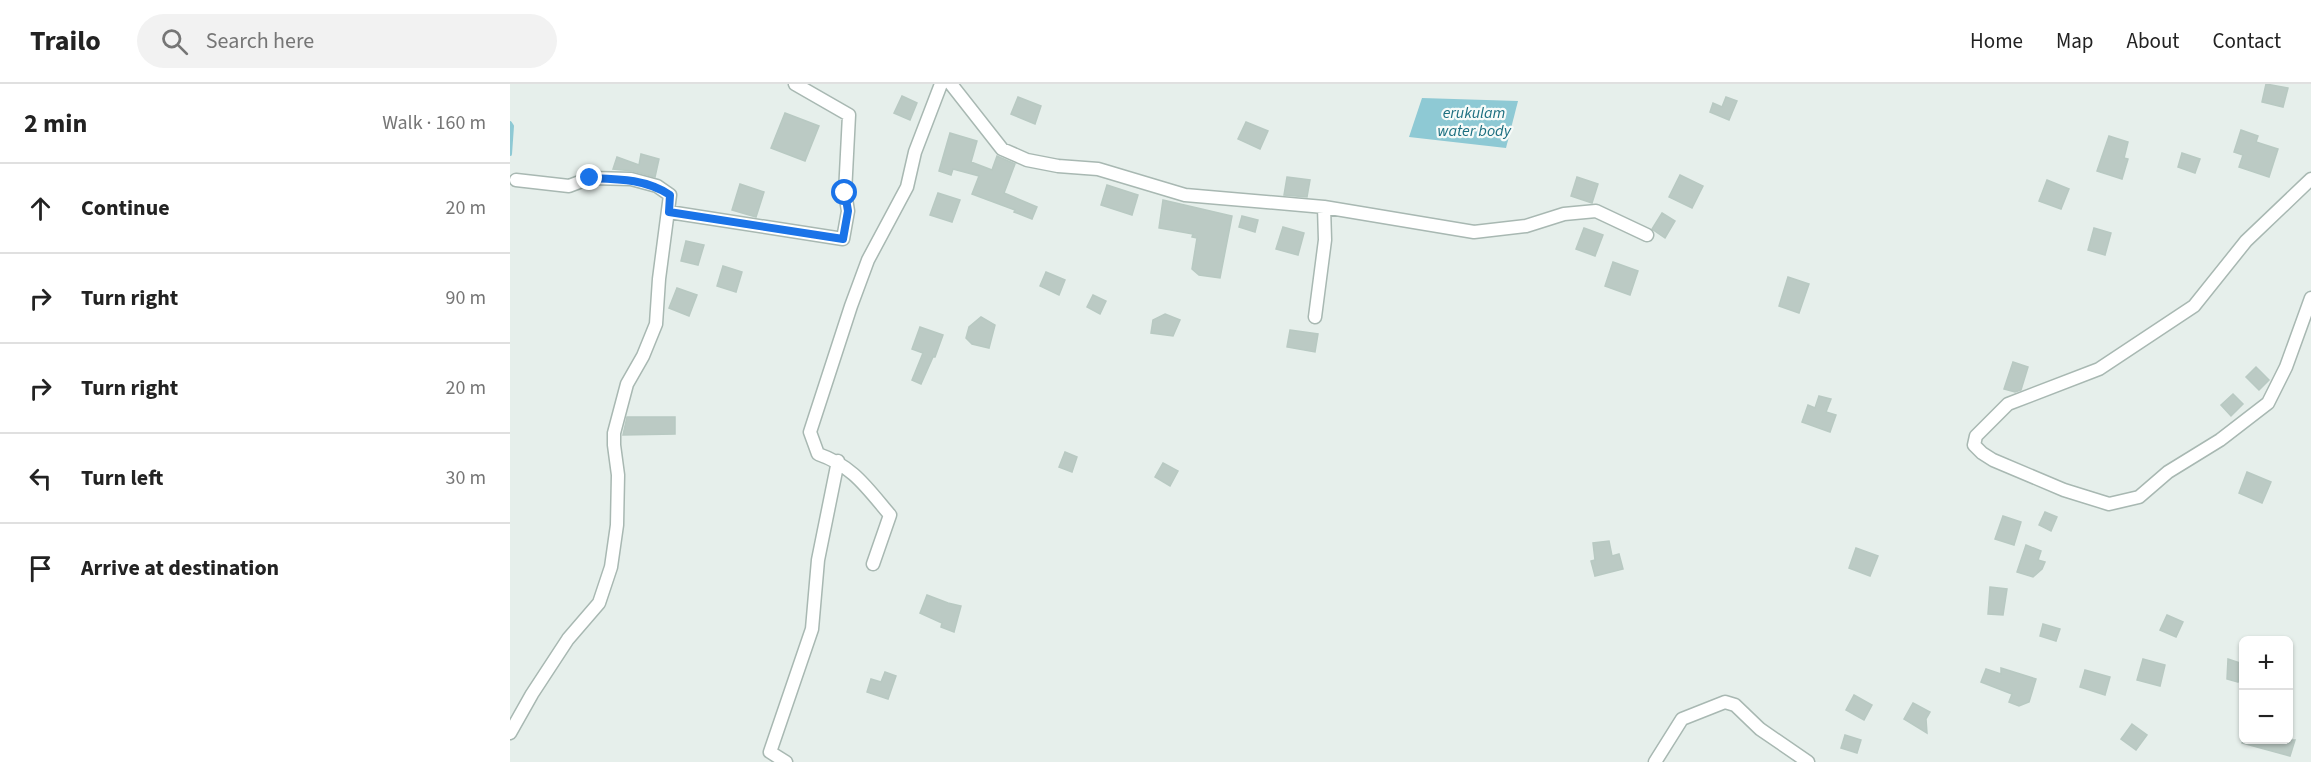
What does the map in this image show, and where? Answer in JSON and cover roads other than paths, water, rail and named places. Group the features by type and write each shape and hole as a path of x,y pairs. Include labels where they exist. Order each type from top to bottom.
{"street":[{"path":"669,212 843,239 848,211 845,193 849,115 795,84"},
{"path":"873,564 890,515 860,479 838,461 818,454 810,432 868,260 907,187 915,152 941,84"},
{"path":"951,84 1002,149 1027,160 1058,166 1098,169 1185,195 1324,207 1474,232 1526,226 1564,214 1596,211 1647,235"},
{"path":"510,733 568,639 599,603 611,567 617,525 618,475 614,433 627,384 643,356 656,324 659,279 670,195 657,186 631,180 590,178 569,186 516,180"},
{"path":"2311,179 2246,241 2194,306 2099,369 2008,404 1976,436 1974,445 1994,460 2075,494 2109,504 2139,497 2168,472 2220,440 2268,403 2286,367 2311,298"},
{"path":"1316,317 1325,240 1324,207"},
{"path":"786,762 770,752 812,629 818,560 838,461"},
{"path":"1655,762 1682,719 1725,702 1735,705 1760,729 1808,762"}],"water":[{"name":"erukulam water body","path":"1422,98 1518,101 1506,148 1409,137"}],"waterway":[{"path":"510,123 512,126 510,154"}]}
